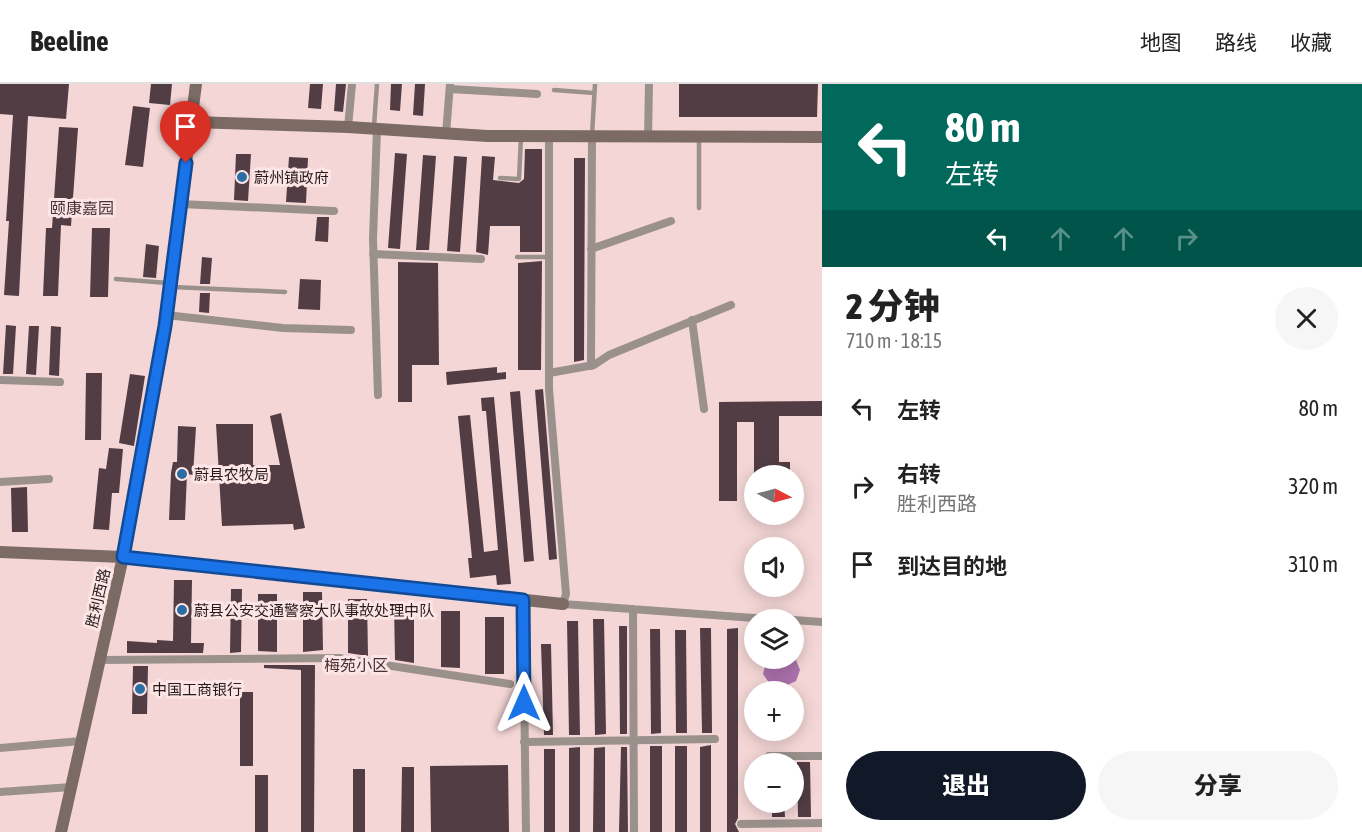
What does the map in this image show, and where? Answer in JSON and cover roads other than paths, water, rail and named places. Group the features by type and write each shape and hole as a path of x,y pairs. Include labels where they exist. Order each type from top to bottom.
{"street":[{"name":"胜利西路","path":"61,832 123,557 166,315 195,84"},
{"path":"348,127 352,84"},
{"path":"648,138 649,84"},
{"path":"446,134 450,87 537,94"},
{"path":"191,122 549,137 822,137"},
{"path":"376,129 374,254 378,395"},
{"path":"549,137 549,373 566,594 563,604"},
{"path":"591,366 592,137"},
{"path":"180,204 334,211"},
{"path":"591,249 671,221"},
{"path":"374,254 481,259"},
{"path":"549,373 591,366 609,355 731,305"},
{"path":"166,315 283,328 351,330"},
{"path":"692,320 704,409"},
{"path":"0,380 60,382"},
{"path":"0,482 49,480"},
{"path":"0,552 123,557 563,604 744,617"},
{"path":"523,600 526,832"},
{"path":"633,609 634,832"},
{"path":"804,621 822,622"},
{"path":"99,660 339,658 510,684"},
{"path":"524,742 714,739"},
{"path":"0,748 81,741"},
{"path":"804,756 822,756"},
{"path":"0,792 71,788"},
{"path":"741,824 822,823"}],"lane":[{"path":"376,129 377,84"},
{"path":"592,137 595,84"},
{"path":"554,90 594,93"},
{"path":"500,178 519,179 521,136"},
{"path":"699,138 699,208"},
{"path":"517,257 549,257"},
{"path":"116,279 170,285 285,292"}],"place":[{"name":"蔚州镇政府","path":"242,177"},
{"name":"蔚县农牧局","path":"182,474"},
{"name":"蔚县公安交通警察大队事故处理中队","path":"182,610"},
{"name":"中国工商银行","path":"140,689"}],"district":[{"name":"颐康嘉园","path":"82,208"},
{"name":"梅苑小区","path":"356,665"}]}
